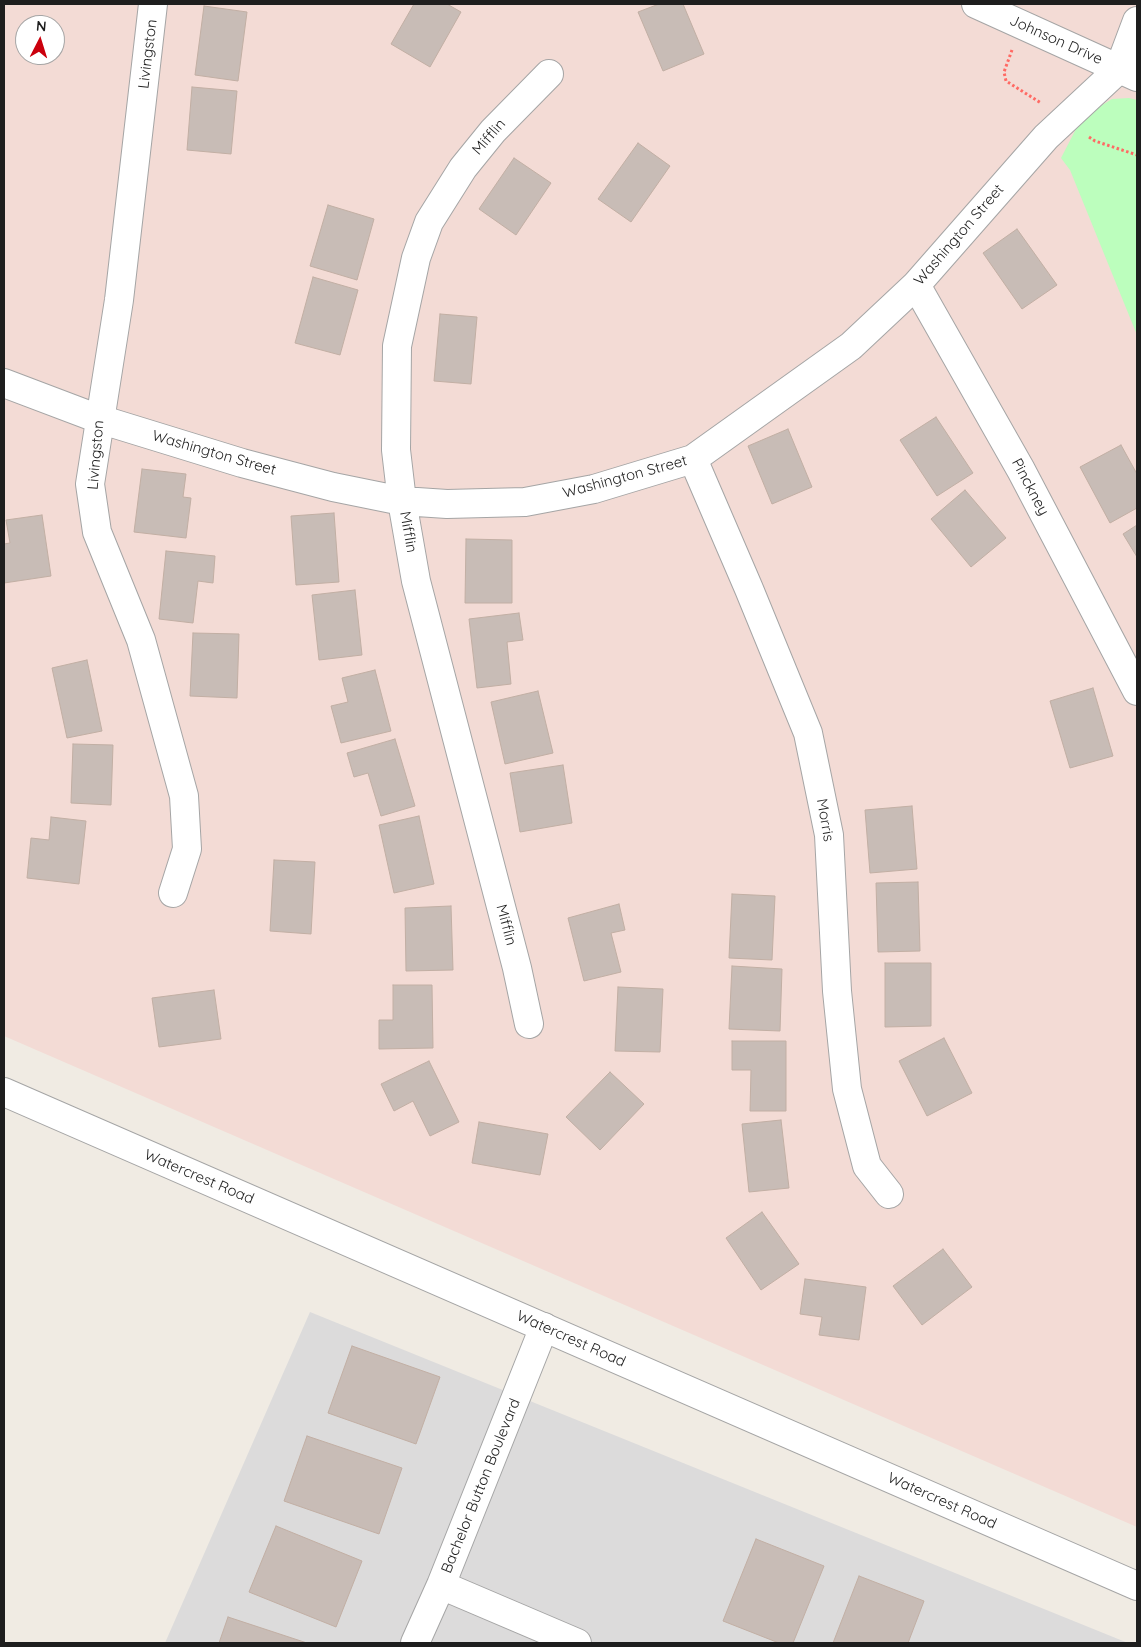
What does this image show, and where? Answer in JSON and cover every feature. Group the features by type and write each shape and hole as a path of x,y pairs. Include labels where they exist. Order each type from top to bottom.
{"street":[{"name":"Livingston","path":"153,4 119,300 90,484 97,532 140,640 184,796 187,849 173,893"},
{"name":"Johnson Drive","path":"976,4 1128,73"},
{"name":"Washington Street","path":"4,384 99,419 242,463 333,487 402,501 447,504 525,502 594,489 692,459 851,346 916,285 1046,137 1128,73 1137,22"},
{"name":"Mifflin","path":"530,1024 515,959 416,581 402,501 396,450 397,346 416,258 429,222 463,168 493,131 549,74"},
{"name":"Pinckney","path":"916,285 1021,470 1137,691"},
{"name":"Morris","path":"692,459 749,589 808,733 829,835 837,991 847,1090 866,1166 889,1194"},
{"name":"Watercrest Road","path":"4,1092 1137,1586"},
{"name":"Bachelor Button Boulevard","path":"415,1643 441,1585 544,1327"},
{"path":"441,1585 577,1643"}],"shaded area":[{"path":"4,4 1137,4 1137,1527 4,1036"},
{"path":"310,1312 1128,1643 165,1643"}],"green space":[{"path":"1129,98 1137,100 1137,335 1070,170 1061,158 1076,129 1094,110 1112,99"}],"building":[{"path":"414,4 447,4 461,12 430,67 391,44"},
{"path":"659,4 683,4 704,54 663,71 638,12"},
{"path":"204,6 247,12 238,81 195,75"},
{"path":"192,87 237,91 231,154 187,150"},
{"path":"638,143 670,166 631,222 598,199"},
{"path":"514,158 551,183 516,235 479,209"},
{"path":"328,205 374,219 357,280 310,266"},
{"path":"1017,229 1057,285 1022,309 983,253"},
{"path":"313,277 358,290 340,355 295,343"},
{"path":"440,314 477,317 471,384 434,381"},
{"path":"936,417 973,473 937,496 900,440"},
{"path":"788,429 812,487 772,504 748,446"},
{"path":"1121,445 1137,474 1137,508 1110,523 1080,467"},
{"path":"142,469 186,474 183,497 191,498 186,538 134,532"},
{"path":"965,490 1006,538 971,567 931,519"},
{"path":"334,513 339,582 296,585 291,516"},
{"path":"42,515 51,576 4,583 4,544 10,543 6,520"},
{"path":"1137,525 1137,557 1123,534"},
{"path":"466,539 512,540 512,603 465,603"},
{"path":"166,551 215,556 213,583 198,581 193,623 159,619"},
{"path":"355,590 362,655 319,660 312,595"},
{"path":"519,613 523,640 507,642 511,684 477,688 469,619"},
{"path":"193,633 239,634 237,698 190,696"},
{"path":"87,660 102,731 67,738 52,668"},
{"path":"375,670 391,731 341,743 331,706 348,702 342,678"},
{"path":"1093,688 1113,756 1070,768 1050,701"},
{"path":"538,691 553,753 505,764 491,702"},
{"path":"395,739 415,806 381,816 368,773 354,777 347,753"},
{"path":"73,744 113,745 111,805 71,803"},
{"path":"563,765 572,823 520,832 510,773"},
{"path":"912,806 917,869 870,873 865,810"},
{"path":"419,816 434,884 394,893 379,825"},
{"path":"51,817 86,821 79,884 27,878 31,838 49,840"},
{"path":"274,860 315,862 311,934 270,931"},
{"path":"918,882 920,951 878,952 876,883"},
{"path":"732,894 775,896 772,960 729,958"},
{"path":"619,904 625,930 611,933 621,972 584,981 568,918"},
{"path":"451,906 453,970 406,971 405,908"},
{"path":"885,963 931,963 931,1026 885,1027"},
{"path":"732,966 782,969 780,1031 729,1029"},
{"path":"393,985 432,985 433,1048 379,1049 379,1020 393,1020"},
{"path":"618,987 663,989 660,1052 615,1051"},
{"path":"214,990 221,1039 159,1047 152,998"},
{"path":"944,1038 972,1093 927,1116 899,1061"},
{"path":"732,1041 786,1041 786,1111 750,1111 751,1070 732,1070"},
{"path":"429,1061 459,1122 430,1136 413,1101 394,1111 381,1084"},
{"path":"610,1072 644,1104 600,1150 566,1117"},
{"path":"781,1120 789,1188 749,1192 742,1124"},
{"path":"479,1122 548,1134 540,1175 472,1163"},
{"path":"762,1212 799,1264 761,1290 726,1238"},
{"path":"943,1249 972,1287 922,1325 893,1286"},
{"path":"805,1279 866,1287 859,1340 819,1335 822,1317 800,1314"},
{"path":"352,1346 440,1377 416,1444 328,1413"},
{"path":"307,1436 402,1468 379,1534 284,1501"},
{"path":"276,1526 362,1561 336,1627 249,1592"},
{"path":"756,1539 824,1566 793,1643 779,1643 723,1621"},
{"path":"859,1576 924,1601 908,1643 833,1643"},
{"path":"228,1617 307,1643 219,1643"}]}
